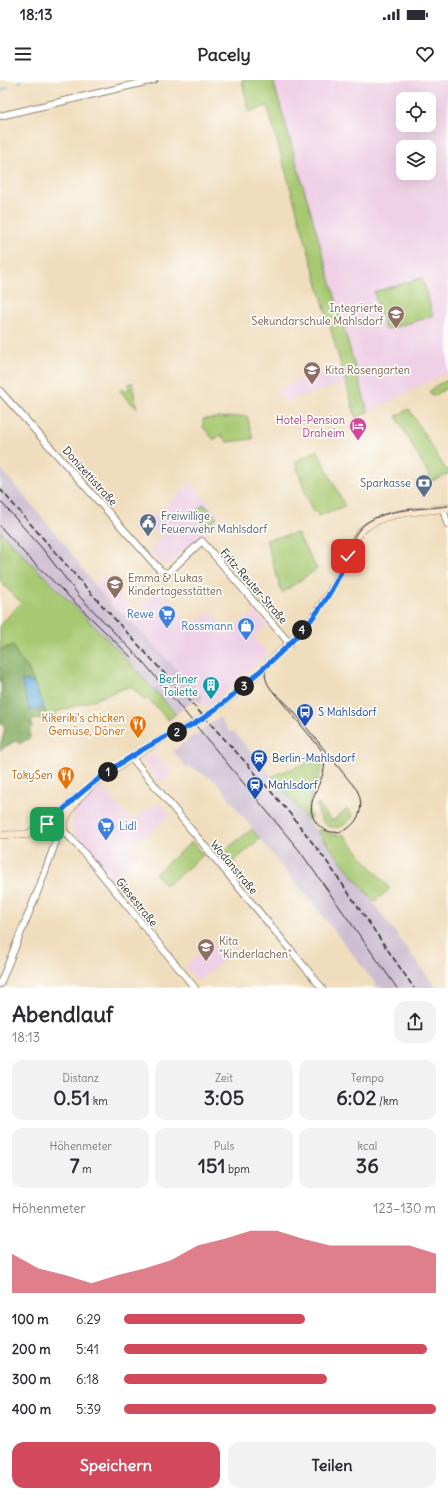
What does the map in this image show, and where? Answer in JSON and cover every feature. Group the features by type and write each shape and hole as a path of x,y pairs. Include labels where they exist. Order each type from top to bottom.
{"main road":[{"path":"54,835 47,828 52,820 70,802 104,775 166,737 193,724 208,714 231,697 290,644 321,605 362,530 373,522 387,517 445,509"},
{"path":"0,835 59,834 75,802 82,794"},
{"path":"25,835 52,820 60,819 63,827"}],"street":[{"path":"0,116 154,80"},
{"name":"Donizettistraße","path":"0,390 160,570 166,573 169,572 202,541"},
{"path":"445,509 448,525"},
{"name":"Fritz-Reuter-Straße","path":"202,541 290,644"},
{"name":"Wodanstraße","path":"132,758 322,988"},
{"name":"Giesestraße","path":"63,827 194,988"},
{"path":"0,984 39,888 56,841 54,835"}],"shaded area":[{"path":"273,80 448,80 448,372 368,412"},
{"name":"Kita Rosengarten","path":"342,367 347,383 283,402 278,387"},
{"path":"0,468 65,545 94,585 117,611 119,610 128,618 202,696 201,704 196,699 176,714 116,648 0,531"},
{"path":"190,483 219,516 219,518 169,564 163,564 150,550 161,538 147,523"},
{"name":"Emma & Lukas Kindertagesstätten","path":"105,575 130,608 124,614 119,610 117,611 94,585"},
{"path":"159,590 190,627 211,611 229,631 256,612 267,625 253,637 268,653 211,704 204,708 201,704 202,696 128,618"},
{"path":"219,717 230,733 233,731 272,776 359,883 436,988 379,988 310,900 277,861 216,781 189,766 187,768 173,751"},
{"path":"154,753 172,775 160,782 142,761"},
{"path":"102,787 133,821 145,811 160,803 170,815 132,847 139,856 113,879 70,827 78,807"},
{"name":"Kita \"Kinderlachen\"","path":"213,943 226,958 198,981 185,966"}],"green space":[{"path":"242,80 273,80 368,412 356,418 267,106 249,112"},
{"path":"422,278 433,316 385,330 374,292"},
{"path":"448,380 448,387 434,396 429,392 437,385"},
{"path":"132,382 137,409 120,391 123,388 126,391 129,389 128,384"},
{"path":"409,409 446,470 448,469 448,474 432,481 396,416"},
{"path":"247,416 253,439 227,442 220,435 214,440 203,427 203,419"},
{"path":"317,450 345,506 318,516 318,514 312,510 295,462"},
{"path":"204,504 217,518 206,527 194,513"},
{"path":"0,531 116,648 176,714 168,720 148,698 144,700 131,686 56,712 55,717 48,718 28,668 18,657 13,646 0,650 0,625 21,603 0,581"},
{"path":"297,533 317,569 282,593 266,540"},
{"path":"13,645 18,657 28,668 48,718 32,720 30,738 19,744 17,740 0,750 4,734 4,724 0,724 0,650"},
{"path":"323,757 321,772 309,804 311,817 308,820 272,776"},
{"path":"317,803 332,821 347,809 353,816 341,826 330,826 321,818"},
{"path":"252,829 260,839 228,866 219,855"},
{"path":"319,829 334,835 343,834 390,889 374,902 317,831"},
{"path":"192,842 203,855 166,886 155,873"}],"water":[{"path":"21,680 34,683 44,708 30,711"}],"waterway":[{"path":"0,91 8,87"}],"tram line":[{"path":"0,501 41,547 80,597 144,663 299,850 397,988"},
{"path":"274,692 289,706 357,790 361,802 360,812 349,828 331,832 323,829 315,821 312,812 312,803 314,794 322,777 324,758 320,748 271,689 266,681 266,667 295,637 320,604 335,579 353,538 360,528 374,519 394,512 448,506"},
{"path":"0,526 24,553 132,658"}],"railway":[{"path":"0,489 90,592 249,766 292,816 325,859 414,988"}],"place":[{"name":"Integrierte Sekundarschule Mahlsdorf","path":"396,329"},
{"name":"Kita Rosengarten","path":"312,385"},
{"name":"Hotel-Pension Draheim","path":"358,441"},
{"name":"Sparkasse","path":"424,498"},
{"name":"Freiwillige Feuerwehr Mahlsdorf","path":"148,537"},
{"name":"Emma & Lukas Kindertagesstätten","path":"115,599"},
{"name":"Rewe","path":"167,629"},
{"name":"Rossmann","path":"246,641"},
{"name":"Berliner Toilette","path":"211,700"},
{"name":"S Mahlsdorf","path":"305,727"},
{"name":"Kikeriki’s chicken Gemüse, Döner","path":"138,739"},
{"name":"Berlin-Mahlsdorf","path":"259,773"},
{"name":"TokySen","path":"66,790"},
{"name":"Mahlsdorf","path":"255,800"},
{"name":"Lidl","path":"106,841"},
{"name":"Kita \"Kinderlachen\"","path":"206,962"}],"route":[{"path":"47,824 48,821 55,818 70,802 104,775 166,737 198,721 225,702 258,673 294,640 309,622 326,599 348,556"}]}
